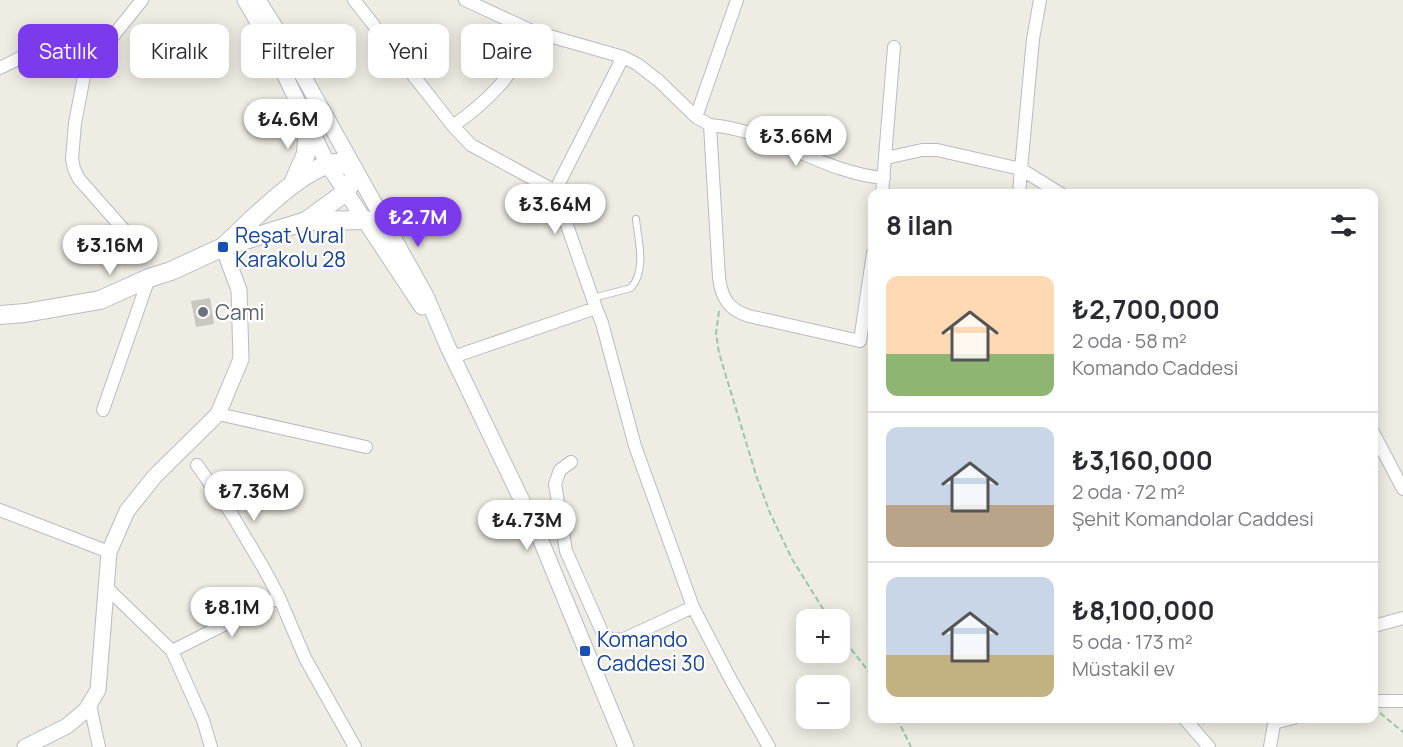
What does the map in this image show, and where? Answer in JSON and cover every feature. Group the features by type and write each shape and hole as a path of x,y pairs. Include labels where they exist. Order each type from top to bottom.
{"main road":[{"path":"293,183 306,154 308,123"},
{"path":"223,247 293,183 328,165 345,164 353,168 354,177 346,192 306,221"},
{"path":"0,315 100,300 223,247 306,221 366,220"}],"street":[{"path":"118,29 142,0"},
{"path":"245,0 266,36 328,165 451,352"},
{"path":"258,0 283,40 426,296 539,536 626,747"},
{"path":"354,0 453,126 471,145 555,191 603,324 635,446 693,607 769,747"},
{"path":"465,0 517,24"},
{"path":"696,117 737,0"},
{"path":"1019,189 1040,0"},
{"path":"553,37 623,57 649,72 696,117 710,125 736,128 753,133 853,174 884,178"},
{"path":"883,189 894,47"},
{"path":"555,191 623,57"},
{"path":"0,68 18,59"},
{"path":"84,78 75,123 72,159 74,169 79,178 132,239"},
{"path":"453,126 482,104 506,78"},
{"path":"710,125 719,278 724,299 739,312 868,342"},
{"path":"886,158 922,150 937,150 1021,169 1053,189"},
{"path":"25,747 67,726 90,705 98,690 110,552 127,511 155,476 218,414 241,359 239,290 223,247"},
{"path":"103,410 149,278"},
{"path":"860,341 868,287"},
{"path":"451,352 594,303"},
{"path":"218,414 366,447"},
{"path":"1378,442 1403,489"},
{"path":"571,462 560,470 555,484 566,551 603,634 612,640 624,639 693,607"},
{"path":"197,465 246,538 279,597 305,658 355,747"},
{"path":"2,514 110,552"},
{"path":"106,588 172,651 203,720 211,747"},
{"path":"172,651 279,597"},
{"path":"1378,621 1403,618"},
{"path":"1378,701 1403,700"},
{"path":"90,705 99,747"},
{"path":"1188,723 1209,747"},
{"path":"1270,747 1274,723"}],"lane":[{"path":"594,303 631,288 638,278 641,266 636,219"}],"path":[{"path":"724,299 720,305 717,325 719,353 756,475 780,537 823,609"},
{"path":"850,648 868,671"},
{"path":"1378,712 1403,732"},
{"path":"899,723 911,747"}],"building":[{"name":"Cami","path":"210,298 214,324 196,327 191,301"}],"place":[{"name":"Reşat Vural Karakolu 28","path":"223,247"},
{"name":"Cami","path":"203,312"},
{"name":"Komando Caddesi 30","path":"585,651"}]}
